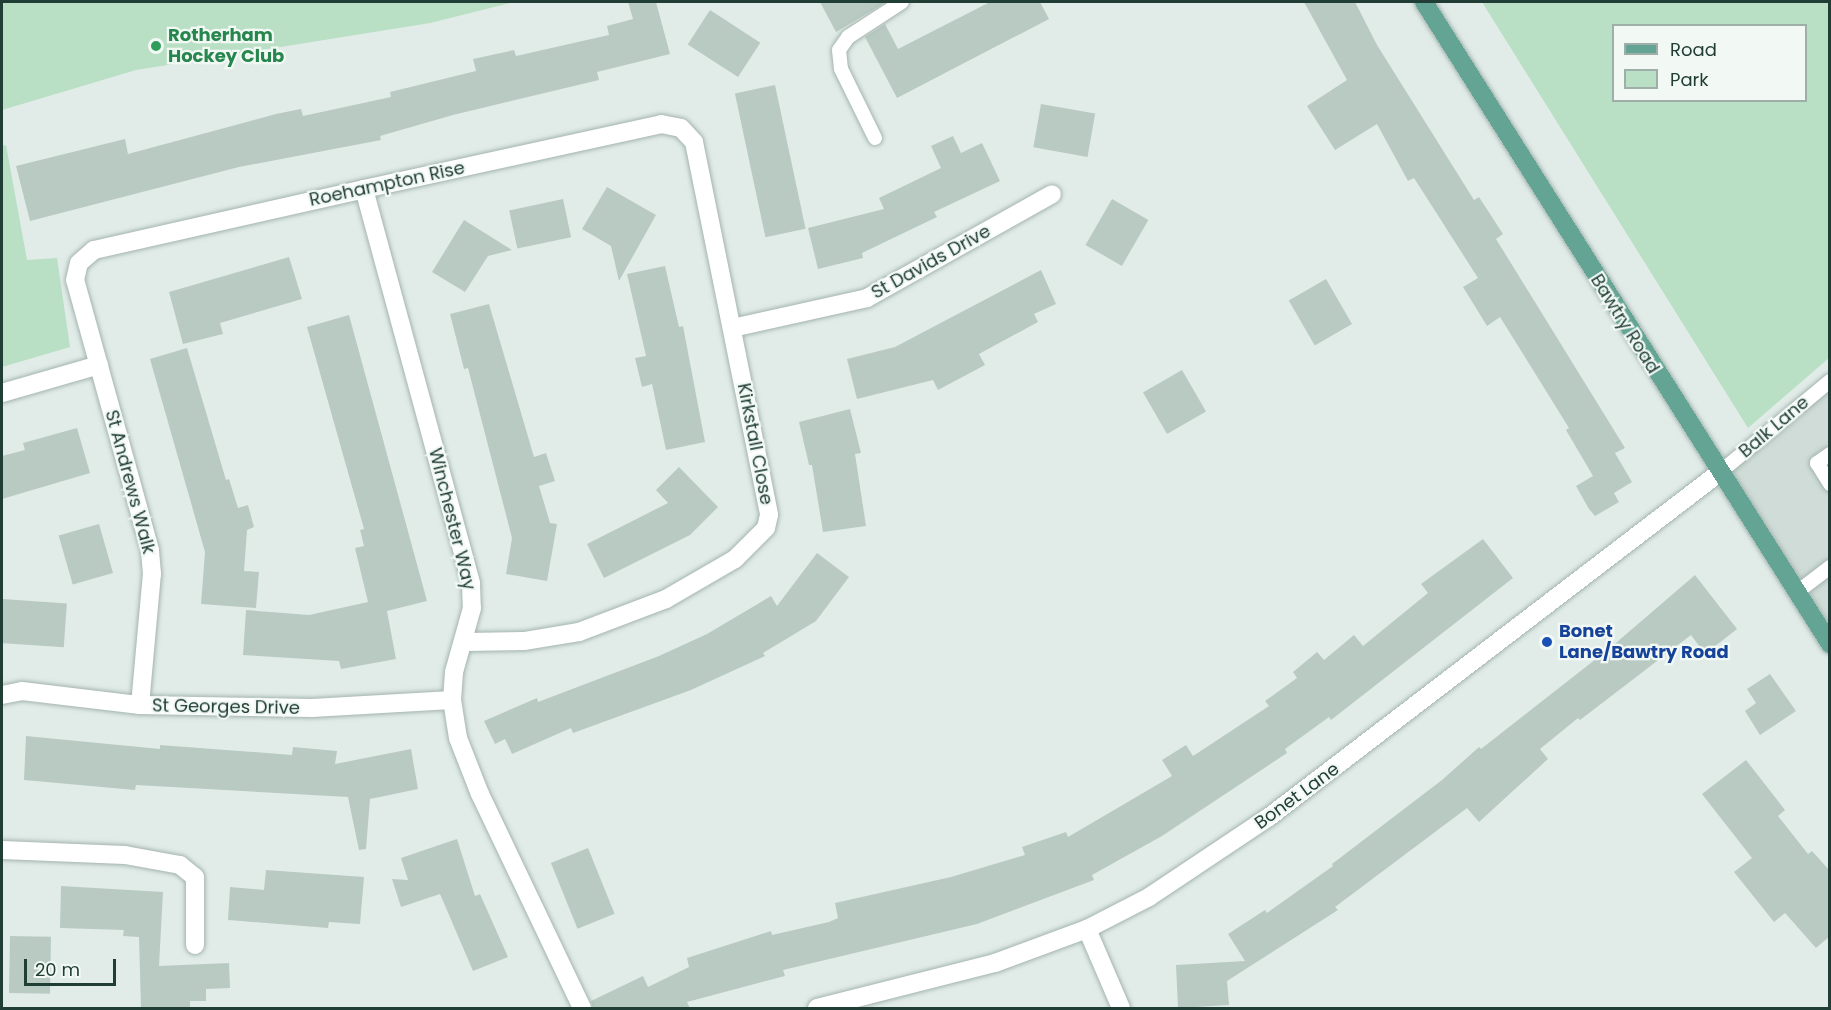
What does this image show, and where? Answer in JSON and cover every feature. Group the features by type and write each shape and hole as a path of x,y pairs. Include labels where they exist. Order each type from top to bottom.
{"main road":[{"name":"Bawtry Road","path":"1424,2 1719,473 1830,644"}],"street":[{"name":"Roehampton Rise","path":"80,263 94,250 661,124 681,128 694,142"},
{"name":"Kirkstall Close","path":"466,642 524,641 579,632 666,599 735,559 761,536 769,515 694,142"},
{"name":"Winchester Way","path":"364,189 471,584 472,608 466,642 454,672 452,700 459,738 480,794 582,1008"},
{"name":"St Davids Drive","path":"732,328 867,298 1052,194"},
{"name":"St Andrews Walk","path":"80,263 75,280 150,550 152,574 140,705"},
{"path":"2,393 99,364"},
{"name":"Bonet Lane","path":"817,1008 995,963 1087,929 1203,864 1269,818 1719,473"},
{"name":"St Georges Drive","path":"2,695 22,691 140,705 312,708 452,700"},
{"path":"2,850 125,855 180,865 195,877 195,945"},
{"path":"1087,929 1122,1008"}],"lane":[{"path":"875,138 841,69 839,50 848,37 902,2"},
{"name":"Balk Lane","path":"1719,473 1830,381"},
{"path":"1830,453 1817,463 1830,484"},
{"path":"1796,593 1830,567"}],"shaded area":[{"path":"1829,381 1830,637 1719,473"}],"green space":[{"name":"Rotherham Hockey Club","path":"2,2 514,2 430,23 136,70 2,110"},
{"path":"1482,2 1829,2 1829,358 1748,428"},
{"path":"6,145 27,260 57,258 70,347 2,367 2,146"}],"building":[{"path":"628,2 656,2 670,54 597,72 599,80 453,115 380,136 381,140 239,167 30,221 16,166 125,139 128,154 276,114 301,109 303,116 391,97 390,92 476,71 473,59 514,50 516,56 609,35 607,26 633,19"},
{"path":"820,2 886,2 836,32"},
{"path":"990,2 1040,2 1049,19 897,98 865,37 885,24 898,49"},
{"path":"1304,2 1355,2 1377,45 1474,200 1479,197 1503,234 1496,239 1625,448 1615,453 1632,482 1614,493 1619,502 1595,516 1589,509 1576,486 1593,476 1566,430 1569,428 1500,317 1487,326 1463,287 1478,278 1414,178 1408,181 1377,124 1335,150 1307,106 1347,80"},
{"path":"710,10 760,43 738,77 688,44"},
{"path":"775,85 806,229 765,237 735,94"},
{"path":"1041,104 1095,114 1088,157 1033,147"},
{"path":"953,136 961,153 982,143 1000,181 934,212 937,217 862,253 863,258 818,269 808,228 884,209 879,198 941,168 931,146"},
{"path":"607,187 656,215 619,281 611,246 582,229"},
{"path":"563,199 571,237 517,249 509,210"},
{"path":"1112,199 1148,220 1122,266 1086,245"},
{"path":"464,220 512,250 488,256 465,292 432,272"},
{"path":"289,257 302,299 220,323 223,334 183,344 169,292"},
{"path":"665,266 679,327 683,326 705,442 666,450 652,384 642,387 635,358 646,356 627,274"},
{"path":"1041,270 1056,304 1034,314 1038,322 979,354 985,365 938,390 933,380 857,399 847,359 895,347"},
{"path":"1326,279 1352,324 1315,346 1289,300"},
{"path":"489,304 534,457 546,453 555,481 539,486 550,523 557,524 547,581 506,574 512,538 468,368 464,369 450,314"},
{"path":"349,315 427,601 387,611 396,659 341,669 339,661 243,655 246,610 309,615 368,602 355,548 364,546 360,530 364,529 307,327"},
{"path":"187,348 226,480 229,479 238,508 248,505 254,527 247,530 244,571 259,572 256,608 201,604 205,552 150,359"},
{"path":"1182,370 1206,412 1167,434 1143,392"},
{"path":"850,409 861,453 855,454 866,526 823,532 812,465 809,465 799,422"},
{"path":"77,428 90,473 2,499 2,456 25,450 23,443"},
{"path":"679,467 718,507 690,535 604,578 587,544 668,503 656,490"},
{"path":"99,524 113,573 73,585 59,536"},
{"path":"1483,539 1513,578 1331,720 1329,717 1285,749 1287,753 1162,836 1092,875 1094,880 977,924 783,970 785,976 687,1002 690,1008 593,1008 591,1001 643,976 648,987 689,967 687,958 771,931 772,935 829,922 838,918 835,903 951,877 1025,855 1022,847 1066,832 1068,837 1172,776 1162,760 1186,745 1193,756 1269,706 1265,701 1297,678 1293,672 1317,652 1324,660 1354,635 1363,646 1428,593 1421,584"},
{"path":"817,553 849,577 816,621 763,653 765,656 691,690 573,733 571,728 512,754 505,739 495,744 484,721 537,698 538,702 659,656 707,634 771,596 777,606"},
{"path":"1695,575 1737,629 1705,654 1691,635 1580,720 1578,718 1540,749 1548,759 1479,822 1467,808 1335,907 1338,910 1227,981 1229,1005 1178,1008 1176,965 1245,961 1228,934 1265,910 1267,913 1333,866 1332,864 1442,780 1479,747 1481,749 1610,648"},
{"path":"3,599 67,603 64,647 2,643"},
{"path":"1770,674 1796,711 1760,735 1745,711 1756,703 1747,689"},
{"path":"26,736 160,749 160,745 292,755 293,747 337,751 335,764 411,749 418,789 370,799 366,849 359,850 348,797 136,785 135,790 24,780"},
{"path":"1746,760 1785,810 1778,816 1808,854 1812,851 1830,871 1830,936 1816,948 1785,913 1774,922 1734,872 1752,858 1702,794"},
{"path":"457,839 475,896 480,894 508,957 473,971 440,894 401,907 392,879 408,880 401,858"},
{"path":"588,848 615,914 578,929 551,863"},
{"path":"266,870 364,877 360,924 329,922 328,928 228,920 230,887 264,890"},
{"path":"61,886 163,892 159,966 229,963 230,988 206,989 206,1001 190,1001 190,1008 141,1008 139,937 123,936 124,930 60,928"},
{"path":"10,936 51,937 50,994 9,993"}],"place":[{"name":"Rotherham Hockey Club","path":"156,46"},
{"name":"Bonet Lane/Bawtry Road","path":"1547,642"}]}
